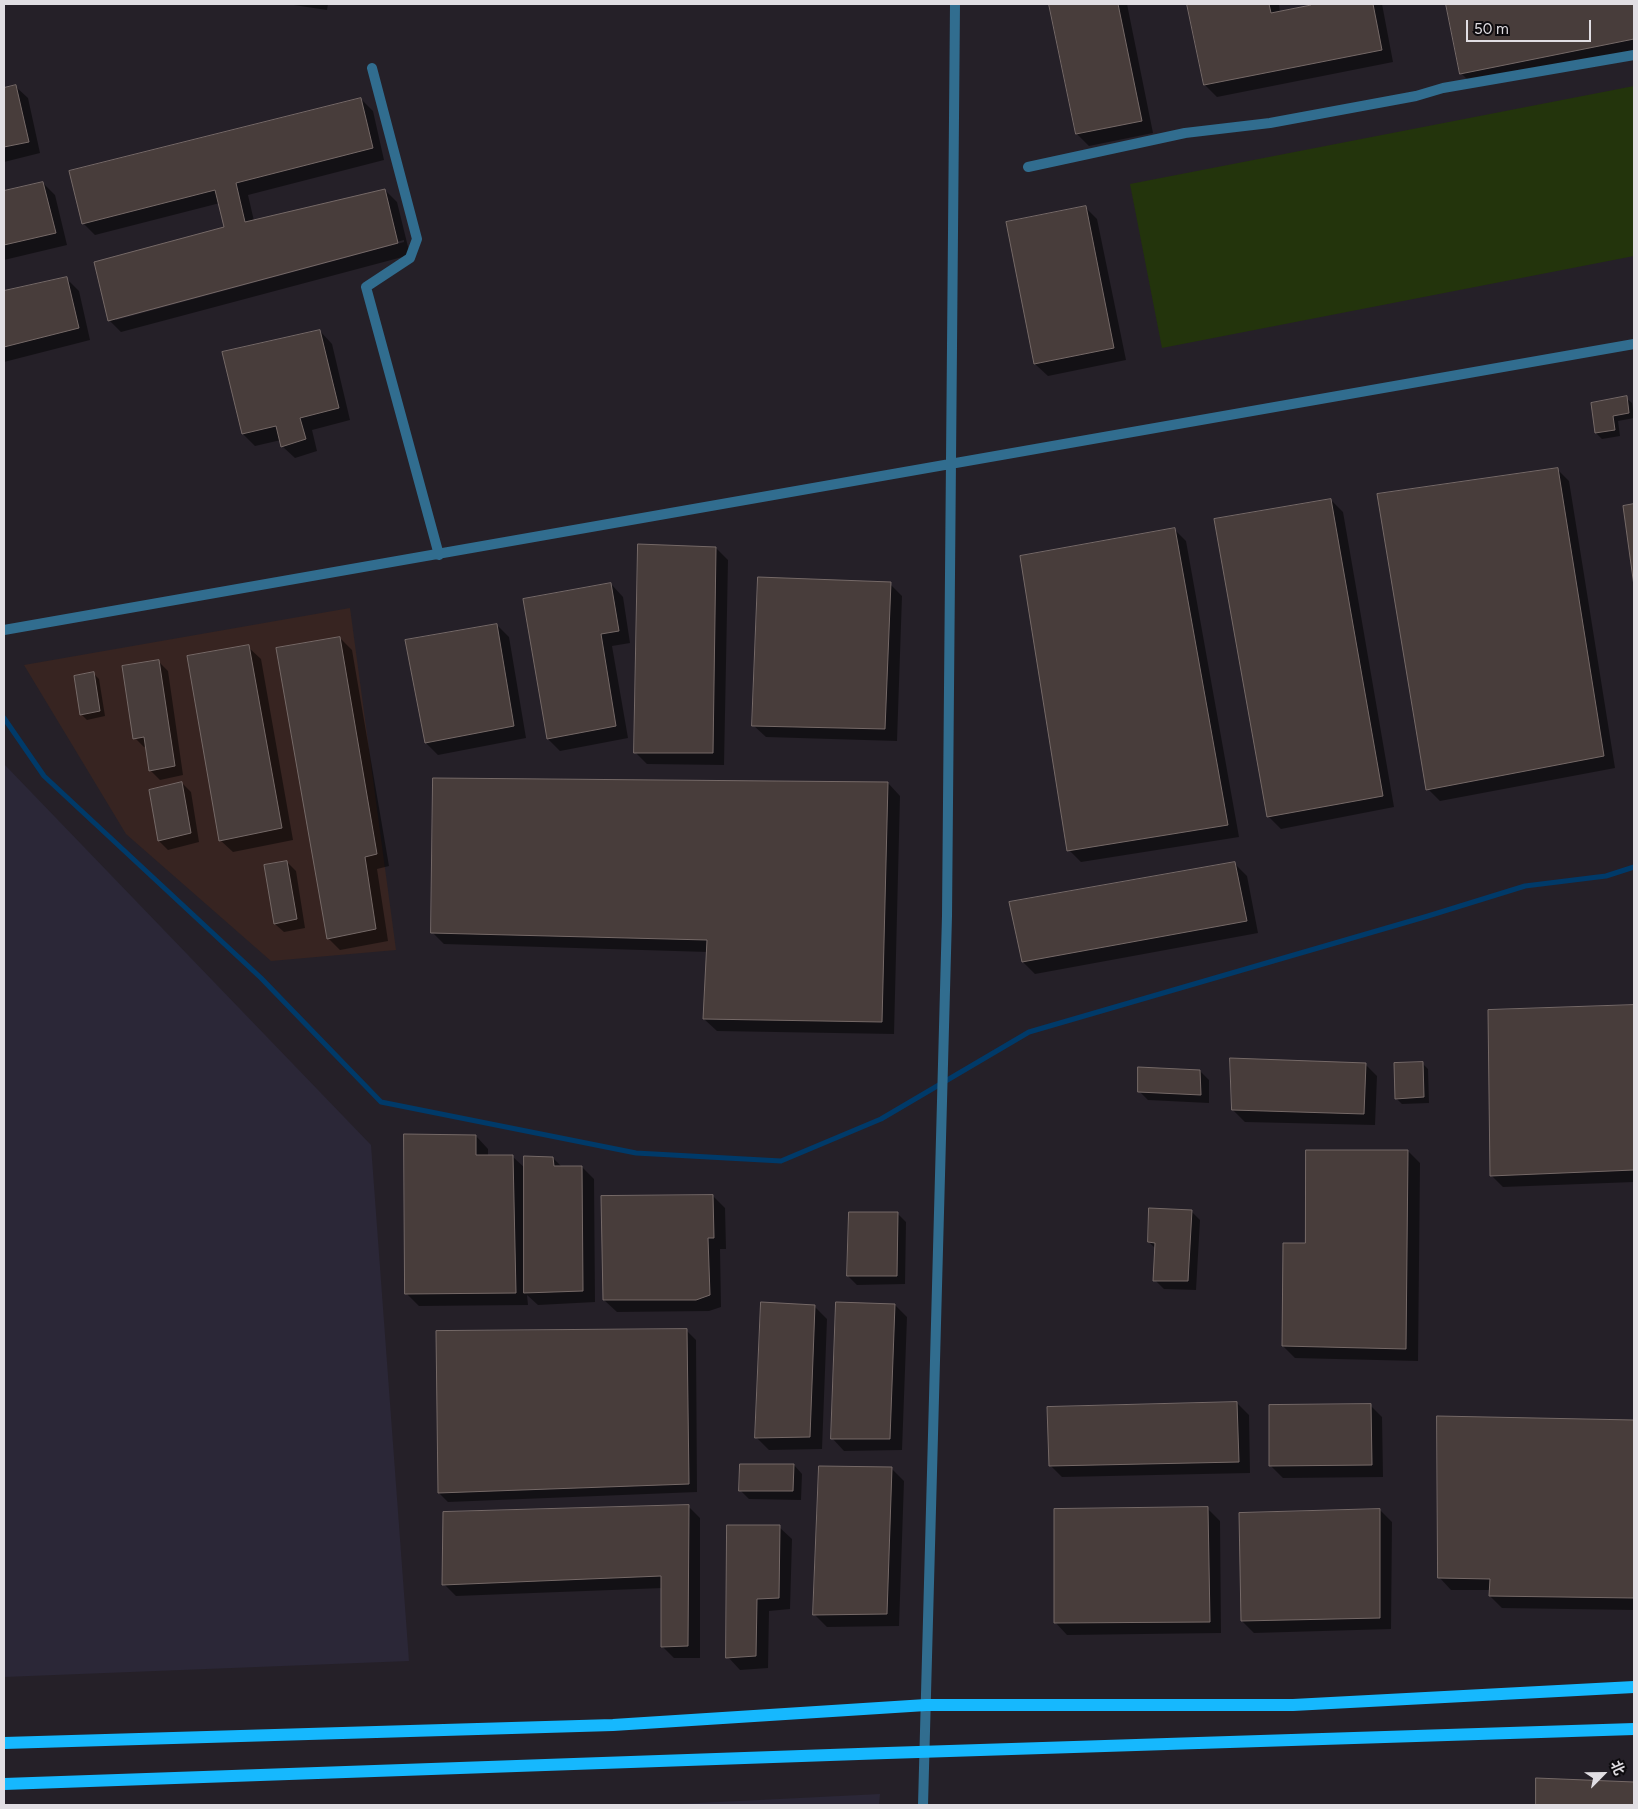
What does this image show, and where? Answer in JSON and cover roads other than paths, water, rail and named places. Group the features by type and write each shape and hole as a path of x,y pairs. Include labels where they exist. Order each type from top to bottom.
{"main road":[{"path":"4,1742 613,1725 926,1705 1293,1705 1634,1687"},
{"path":"4,1784 924,1751 1634,1729"}],"street":[{"path":"923,1805 947,916 955,4"},
{"path":"1028,167 1185,134 1270,122 1416,96 1443,88 1634,55"},
{"path":"372,68 418,239 410,258 366,287 439,554"},
{"path":"4,630 1634,344"}],"waterway":[{"path":"4,718 44,776 261,978 381,1102 636,1153 781,1161 881,1119 1029,1032 1525,886 1606,876 1634,867"}]}
